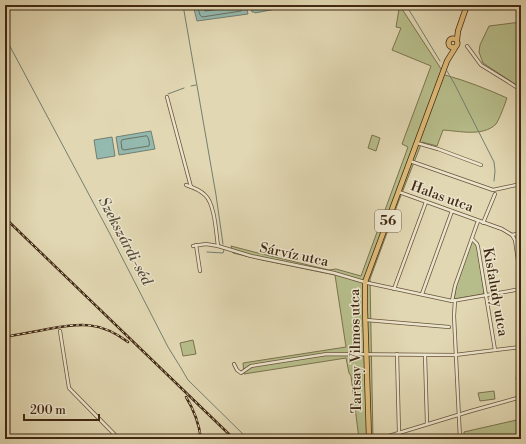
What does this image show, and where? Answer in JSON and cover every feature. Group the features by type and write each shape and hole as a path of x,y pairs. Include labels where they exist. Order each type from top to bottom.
{"main road":[{"name":"56","path":"446,61 449,41 454,40 467,5"},
{"name":"56","path":"446,61 454,48 458,45 458,43 454,40"},
{"path":"449,45 454,48"},
{"name":"Tartsay Vilmos utca","path":"369,439 365,282 446,61"}],"street":[{"path":"467,46 481,65 521,90"},
{"path":"167,97 191,187"},
{"path":"417,143 481,165"},
{"path":"410,161 492,190 521,184"},
{"path":"186,185 204,193 210,201 213,211 218,246"},
{"name":"Halas utca","path":"399,192 502,229 512,235"},
{"path":"483,223 495,194"},
{"path":"394,289 426,202"},
{"path":"422,294 452,211"},
{"path":"460,439 453,300 455,286 478,221"},
{"path":"521,233 512,235 521,280"},
{"name":"Kisfaludy utca","path":"472,239 478,246 495,350"},
{"name":"Sárvíz utca","path":"200,271 194,245 206,244 251,256 334,273 394,289 453,300"},
{"path":"453,300 521,289"},
{"path":"365,320 449,327"},
{"path":"60,331 69,388 119,439"},
{"path":"234,364 240,373 251,366 327,354 455,356 521,347"},
{"path":"397,354 399,433"},
{"path":"425,355 427,424"},
{"path":"379,439 459,414 521,398"}],"green space":[{"path":"399,9 402,9 445,75 477,85 507,98 496,124 491,128 478,132 443,130 437,146 422,142 370,279 373,439 359,439 351,376 346,358 244,374 243,363 346,347 335,275 233,253 231,246 329,270 336,269 361,276 408,147 402,144 431,66 392,50 401,28 396,27"},
{"path":"521,22 521,88 483,63 479,52 480,45 489,26"},
{"path":"372,135 380,138 376,151 368,148"},
{"path":"472,240 477,245 484,292 483,294 454,299 457,283"},
{"path":"193,340 196,354 183,356 180,343"},
{"path":"516,377 521,377 521,392 518,392"},
{"path":"494,391 495,399 480,401 478,393"},
{"path":"521,419 521,439 464,439 464,432"}],"water":[{"path":"193,5 246,5 248,14 197,21"},
{"path":"250,5 291,6 255,13 252,12"},
{"path":"151,131 155,149 119,155 116,137"},
{"path":"112,137 115,156 97,159 94,140"}],"waterway":[{"path":"183,5 223,244"},
{"path":"406,5 440,61"},
{"path":"406,6 418,5"},
{"name":"Szekszárdi-séd","path":"5,37 110,234 168,347 188,380 248,439"},
{"path":"447,71 494,162 494,181"},
{"path":"191,86 196,85"},
{"path":"168,94 184,88"},
{"path":"207,252 223,253 224,250"}],"railway":[{"path":"5,218 234,439"},
{"path":"5,337 59,327 90,325 108,330 128,342"},
{"path":"186,397 196,417 201,439"}]}
